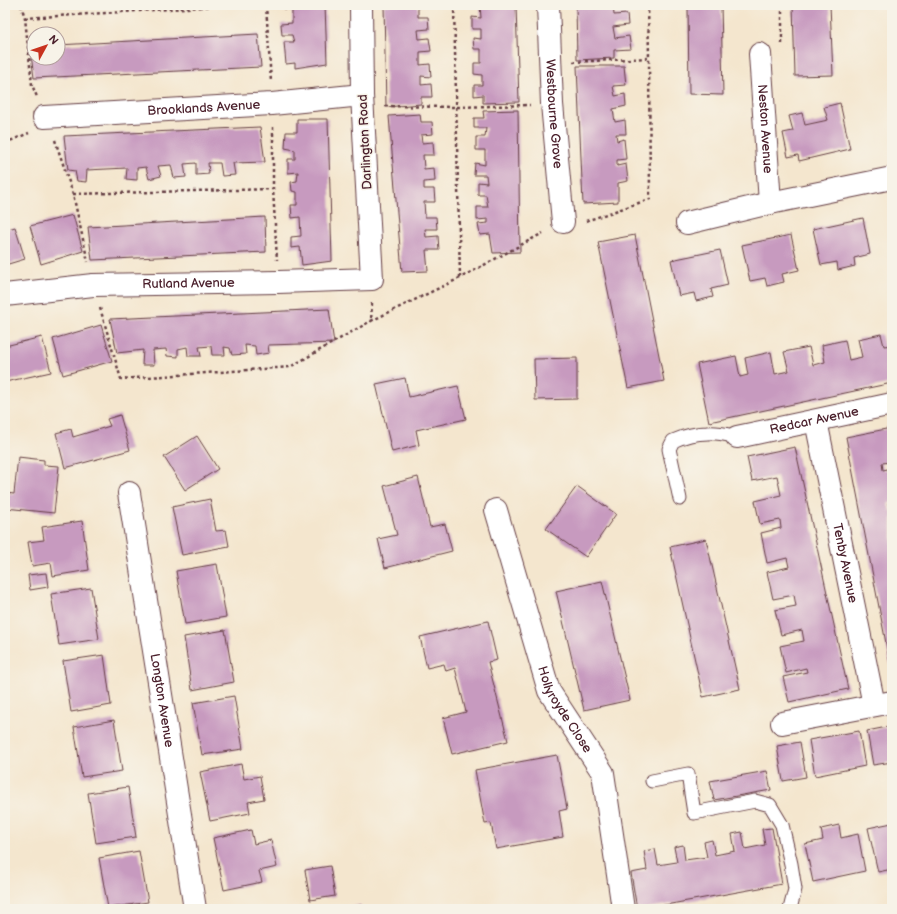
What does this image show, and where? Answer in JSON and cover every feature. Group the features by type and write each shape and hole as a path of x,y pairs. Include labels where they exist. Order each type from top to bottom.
{"street":[{"name":"Darlington Road","path":"361,5 362,100 372,279"},
{"name":"Westbourne Grove","path":"548,5 552,104 563,222"},
{"name":"Neston Avenue","path":"760,54 770,203"},
{"name":"Brooklands Avenue","path":"44,116 362,100"},
{"path":"687,223 770,203 892,178"},
{"name":"Rutland Avenue","path":"5,295 93,285 372,279"},
{"name":"Redcar Avenue","path":"737,437 892,404"},
{"name":"Tenby Avenue","path":"816,421 883,703"},
{"name":"Longton Avenue","path":"129,493 195,909"},
{"name":"Hollyroyde Close","path":"496,510 549,691 603,773 623,909"},
{"path":"782,723 883,703"}],"lane":[{"path":"680,499 669,449 673,441 683,437 708,432 737,437"},
{"path":"652,781 688,774 694,813 755,802 770,805 782,825 791,864 795,889 790,909"}],"path":[{"path":"21,5 25,18 32,86 44,116 50,124 73,194 93,285 121,379 290,367 371,321 460,278 563,222 571,226 650,199 648,5"},
{"path":"25,18 233,5"},
{"path":"266,5 272,104 273,189 278,282"},
{"path":"454,5 460,278"},
{"path":"760,54 782,51 782,5"},
{"path":"550,64 649,58"},
{"path":"362,100 456,107 552,104"},
{"path":"73,194 273,189"},
{"path":"371,321 372,279"}],"building":[{"path":"284,5 325,5 327,63 295,68 295,63 286,64 284,42 294,42 292,35 282,35 281,24 292,23 292,10 284,9"},
{"path":"384,5 418,5 418,17 428,17 429,29 418,30 419,39 429,38 431,51 420,52 420,65 430,64 431,77 421,76 421,85 431,84 432,97 421,97 421,104 386,107"},
{"path":"480,5 516,5 519,102 483,103 483,95 474,96 474,85 482,85 482,75 474,74 474,63 481,63 481,49 474,49 473,38 481,39 481,29 472,29 472,17 481,18"},
{"path":"576,5 613,5 614,15 627,14 628,25 613,27 615,38 629,36 631,49 614,50 614,58 577,60"},
{"path":"688,5 721,5 723,95 689,94"},
{"path":"793,5 830,5 833,75 795,76"},
{"path":"258,34 261,67 34,78 32,66 66,66 66,45"},
{"path":"577,66 624,66 626,85 613,86 615,96 625,94 626,106 613,109 615,122 625,120 626,134 616,134 617,141 624,139 626,159 617,160 617,166 626,164 628,181 618,183 618,202 583,204"},
{"path":"840,103 850,149 799,161 798,155 788,157 783,133 793,131 789,116 802,113 805,125 828,120 824,107"},
{"path":"518,110 520,252 493,253 490,234 480,235 478,224 488,223 488,219 477,220 477,207 488,207 486,195 478,195 478,182 487,183 486,175 474,175 475,163 485,165 485,150 476,150 476,137 485,137 486,128 474,128 474,118 484,118 483,111"},
{"path":"420,114 421,122 432,122 433,134 421,135 422,143 433,142 434,155 423,155 424,169 434,168 435,181 424,182 424,189 434,189 435,202 424,202 425,217 436,217 437,229 425,229 426,237 438,236 439,250 426,250 428,271 402,272 389,116"},
{"path":"297,119 328,119 332,261 302,265 300,247 291,248 291,237 301,236 300,217 292,218 291,205 297,205 297,192 292,191 291,182 297,181 298,172 288,173 288,159 295,159 295,150 285,148 286,132 297,132"},
{"path":"260,127 265,162 233,163 235,175 222,176 220,163 208,163 209,174 196,175 196,163 184,164 186,177 174,178 171,165 158,166 161,176 149,179 146,167 137,168 137,180 126,179 127,168 87,170 86,182 77,181 75,171 68,170 64,136"},
{"path":"73,215 83,251 41,264 30,226"},
{"path":"265,217 266,252 92,260 88,227"},
{"path":"863,218 870,254 854,258 855,266 838,270 837,262 821,265 813,229"},
{"path":"15,227 25,259 5,265 5,230"},
{"path":"635,235 664,381 628,388 598,242"},
{"path":"791,235 799,270 782,274 784,282 767,286 765,278 750,281 742,245"},
{"path":"720,250 728,285 711,289 713,297 696,301 694,293 679,296 671,260"},
{"path":"329,309 334,343 268,345 269,353 256,355 255,346 245,345 246,354 232,355 230,348 224,347 225,355 212,355 211,346 199,347 201,356 188,356 187,347 178,349 178,357 167,356 166,349 153,350 154,365 142,365 143,350 117,353 110,319"},
{"path":"101,325 112,361 63,375 53,339"},
{"path":"881,334 884,346 892,345 892,383 709,422 697,364 736,356 740,377 748,375 745,358 771,352 775,374 789,371 784,352 809,347 813,365 825,362 822,345 845,340 849,360 862,357 858,339"},
{"path":"42,337 51,372 5,382 5,346"},
{"path":"577,358 577,399 535,400 534,359"},
{"path":"405,378 409,397 458,386 466,419 416,430 419,445 392,452 376,384"},
{"path":"120,415 130,450 65,468 56,433 71,429 73,437 110,426 107,419"},
{"path":"891,428 892,462 882,463 883,470 892,468 892,502 888,503 890,511 892,510 892,669 846,437"},
{"path":"197,436 218,469 185,490 164,457"},
{"path":"795,447 848,689 789,702 783,677 807,672 806,668 786,673 780,646 804,641 802,630 781,635 775,610 796,606 794,595 773,599 767,572 789,567 787,558 767,563 761,533 781,528 780,520 760,524 755,501 781,495 777,476 752,481 747,457"},
{"path":"18,457 44,460 44,465 59,466 54,513 5,508 6,493 14,494"},
{"path":"418,477 430,527 445,524 452,551 385,568 378,539 397,535 384,486"},
{"path":"577,486 616,514 586,557 546,529"},
{"path":"210,499 216,531 226,530 229,546 182,555 172,507"},
{"path":"82,521 89,570 53,576 51,563 32,566 28,542 44,540 42,527"},
{"path":"706,539 740,689 703,697 670,547"},
{"path":"217,564 226,617 185,624 176,571"},
{"path":"46,573 48,587 30,590 28,575"},
{"path":"602,581 630,700 584,710 556,591"},
{"path":"91,588 99,639 59,645 51,594"},
{"path":"488,621 497,660 488,662 508,741 452,754 443,718 466,712 455,668 446,671 444,664 427,668 420,637"},
{"path":"225,630 234,682 192,690 184,637"},
{"path":"104,655 111,705 71,712 63,661"},
{"path":"234,696 243,749 202,755 193,703"},
{"path":"114,720 122,771 82,777 74,727"},
{"path":"892,726 892,762 873,765 867,731"},
{"path":"859,731 865,766 815,776 809,740"},
{"path":"800,742 806,777 783,781 777,746"},
{"path":"557,755 567,809 559,811 563,837 496,849 491,823 485,824 475,770"},
{"path":"241,764 244,779 260,776 264,799 248,802 250,813 210,821 200,772"},
{"path":"767,771 771,790 714,800 710,781"},
{"path":"128,787 136,837 96,843 88,793"},
{"path":"892,823 892,869 878,872 868,828"},
{"path":"839,825 841,838 858,834 865,871 813,882 805,844 823,840 821,829"},
{"path":"772,828 782,884 637,909 631,873 647,870 644,851 655,849 658,865 677,862 674,847 683,845 685,860 707,857 704,842 712,840 715,855 735,851 732,834 742,832 745,849 765,845 762,829"},
{"path":"251,830 254,844 271,840 277,867 259,871 262,882 224,890 213,838"},
{"path":"139,851 148,902 108,908 99,858"},
{"path":"330,866 335,896 310,900 305,870"},
{"path":"361,905 361,909 343,909 343,908"}]}
